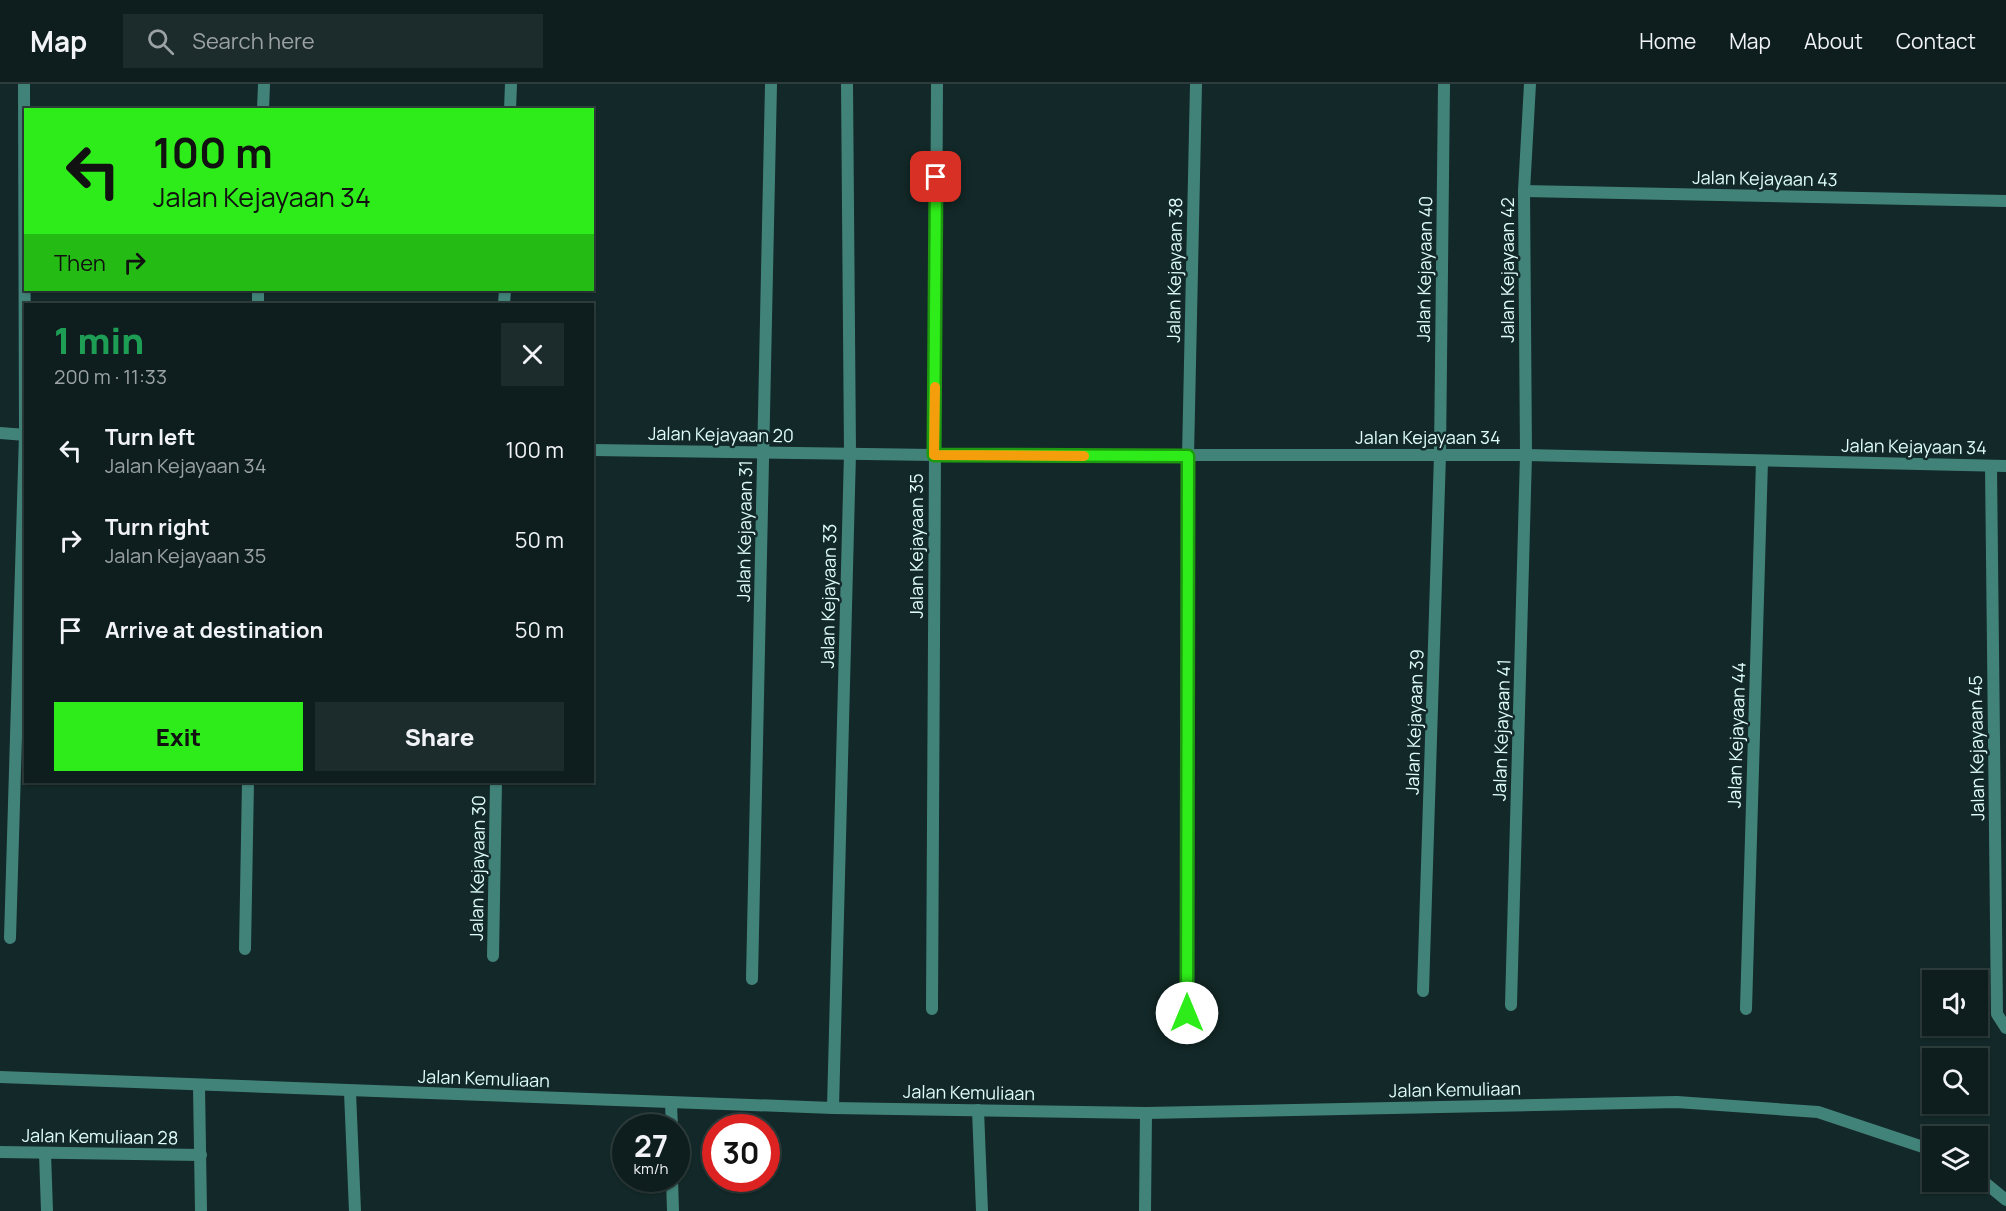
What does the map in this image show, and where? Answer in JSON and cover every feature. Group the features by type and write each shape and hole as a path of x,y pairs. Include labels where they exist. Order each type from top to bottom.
{"street":[{"path":"24,84 24,108"},
{"path":"263,108 264,84"},
{"path":"510,108 511,84"},
{"name":"Jalan Kejayaan 31","path":"752,979 771,84"},
{"name":"Jalan Kejayaan 33","path":"833,1108 850,453 847,84"},
{"name":"Jalan Kejayaan 35","path":"932,1009 937,84"},
{"name":"Jalan Kejayaan 38","path":"1187,1013 1188,456 1196,84"},
{"name":"Jalan Kejayaan 40","path":"1440,455 1444,84"},
{"name":"Jalan Kejayaan 42","path":"1526,455 1524,191 1530,84"},
{"name":"Jalan Kejayaan 43","path":"1524,191 2006,201"},
{"path":"0,433 24,435"},
{"name":"Jalan Kejayaan 20","path":"594,450 850,453"},
{"name":"Jalan Kejayaan 34","path":"850,453 1188,456 1526,455 2006,466"},
{"name":"Jalan Kejayaan 39","path":"1423,991 1440,455"},
{"name":"Jalan Kejayaan 41","path":"1511,1005 1526,455"},
{"name":"Jalan Kejayaan 44","path":"1746,1009 1762,461"},
{"name":"Jalan Kejayaan 45","path":"1991,466 1997,1014 2006,1028"},
{"path":"10,938 24,469"},
{"path":"245,949 248,783"},
{"name":"Jalan Kejayaan 30","path":"494,956 496,783"},
{"name":"Jalan Kemuliaan","path":"0,1077 350,1092 833,1108 1146,1113 1677,1102 1818,1112 1922,1147"},
{"path":"199,1086 201,1211"},
{"path":"350,1092 355,1211"},
{"path":"671,1102 671,1114"},
{"path":"978,1110 982,1211"},
{"path":"1145,1211 1146,1113"},
{"name":"Jalan Kemuliaan 28","path":"0,1152 201,1155"},
{"path":"45,1153 46,1211"},
{"path":"1988,1185 2006,1200"},
{"path":"672,1192 673,1211"}],"slow traffic":[{"path":"935,387 934,455 1084,456"}],"route":[{"path":"936,177 934,455 1188,456 1187,1013"}]}
